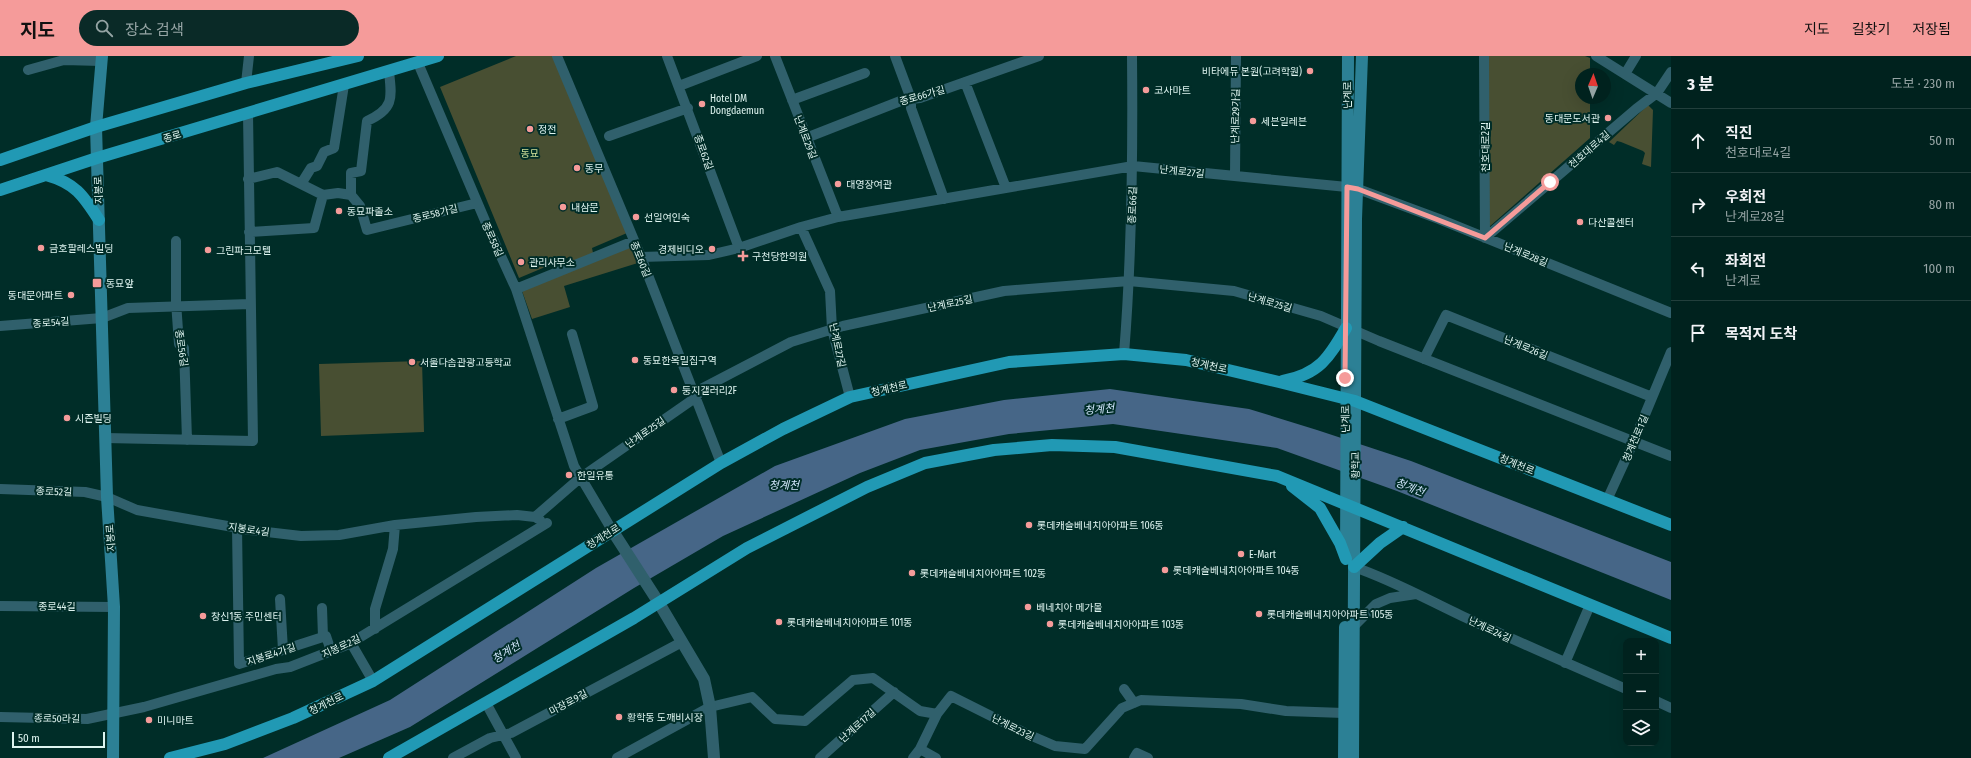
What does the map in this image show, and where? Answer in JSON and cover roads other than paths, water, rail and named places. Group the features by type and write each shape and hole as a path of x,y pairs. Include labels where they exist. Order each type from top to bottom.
{"main road":[{"path":"0,160 96,127 246,83 358,56"},
{"name":"종로","path":"0,190 97,158 389,72 438,56"},
{"name":"난계로","path":"1348,56 1352,188 1350,404"},
{"name":"난계로","path":"1352,188 1362,56"},
{"name":"지봉로","path":"102,58 96,127 107,497 114,607 113,758"},
{"path":"46,175 62,179 74,186 84,197 99,220"},
{"path":"1279,382 1298,378 1316,369 1331,354 1351,329"},
{"name":"청계천로","path":"170,758 225,744 294,718 373,681 721,463 782,430 850,397 1009,362 1124,354 1186,360 1279,382 1350,404 1671,525"},
{"name":"황학교","path":"1350,404 1351,501"},
{"path":"389,758 404,755 656,598 747,548 867,487 925,464 994,450 1052,445 1115,447 1277,476 1351,501 1403,527 1671,638"},
{"path":"1284,479 1320,508 1350,563 1354,626 1353,758"},
{"path":"1344,758 1344,713 1351,501"},
{"path":"1350,563 1403,527"}],"street":[{"path":"246,83 249,56"},
{"name":"종로60길","path":"557,56 641,257 721,463"},
{"name":"종로62길","path":"667,56 688,108 739,248"},
{"path":"679,86 757,56"},
{"name":"난계로29길","path":"775,56 838,217"},
{"path":"895,56 911,99 911,108 944,199"},
{"name":"종로66가길","path":"806,138 903,100 920,98 1039,56"},
{"name":"종로66길","path":"1124,354 1129,281 1133,166 1132,56"},
{"name":"난계로29가길","path":"1235,176 1236,56"},
{"name":"천호대로2길","path":"1484,56 1485,238"},
{"path":"1596,56 1671,103"},
{"path":"1625,74 1636,56"},
{"name":"지봉로","path":"28,70 64,58 102,58"},
{"name":"종로58길","path":"418,62 477,203 516,289 574,466 612,530"},
{"path":"248,180 277,172 323,196 338,193 351,195 350,173 361,171 367,121 380,115 392,97 389,72"},
{"name":"천호대로4길","path":"1485,238 1630,114 1657,93 1671,72"},
{"path":"792,100 865,73"},
{"path":"965,82 1006,188"},
{"path":"302,184 311,168 317,166 324,152 334,148 344,85"},
{"path":"609,136 688,108"},
{"path":"105,438 253,441 248,114"},
{"name":"난계로27길","path":"641,257 709,255 739,248 801,227 838,217 1133,166 1352,188"},
{"name":"난계로28길","path":"1352,188 1485,238 1671,313"},
{"name":"종로58가길","path":"351,195 360,206 367,230 477,203"},
{"path":"249,232 314,228 323,196"},
{"name":"난계로27길","path":"801,227 830,291 832,329 850,397"},
{"path":"176,241 177,306"},
{"path":"516,289 634,241"},
{"name":"난계로25길","path":"580,478 695,398 703,388 791,342 832,329 1004,292 1129,281 1234,292 1321,316 1351,329"},
{"path":"102,318 128,308 250,304"},
{"name":"종로56길","path":"177,306 179,344 184,348 187,440"},
{"name":"난계로26길","path":"1424,359 1446,314 1652,397"},
{"name":"종로54길","path":"0,326 102,318"},
{"path":"1351,329 1671,456"},
{"path":"558,418 593,406 572,334"},
{"name":"청계천로1길","path":"1607,500 1652,397 1666,376 1671,352"},
{"path":"535,517 580,478"},
{"name":"종로52길","path":"0,489 85,492 107,497"},
{"name":"지봉로4길","path":"107,497 137,510 237,528 309,536 339,535 395,525 476,516 517,515 535,517 547,523"},
{"name":"지봉로2길","path":"113,714 144,707 276,669 290,667 352,643 547,523"},
{"path":"375,629 375,609 393,549 395,525"},
{"name":"지봉로4가길","path":"237,528 238,664 323,637"},
{"path":"612,530 656,598 704,679 710,707 714,758"},
{"name":"난계로24길","path":"1350,563 1390,580 1416,594 1565,663 1623,687"},
{"path":"1354,626 1376,604 1390,598 1416,594"},
{"path":"280,599 283,650"},
{"path":"1565,663 1590,605"},
{"name":"종로44길","path":"0,606 114,607"},
{"path":"322,608 323,637 326,636 331,651"},
{"name":"마장로9길","path":"453,758 490,738 511,733 682,642"},
{"path":"352,643 373,681"},
{"path":"617,758 710,707 752,697 775,719 806,721 853,680 873,678 920,711 937,714 920,749 913,758"},
{"path":"1124,689 1134,703"},
{"name":"난계로17길","path":"820,758 894,692"},
{"name":"난계로23길","path":"937,714 951,696 1025,734 1055,746 1087,754"},
{"path":"1077,758 1087,754 1122,708 1141,700 1241,704 1286,711 1344,713"},
{"path":"1659,702 1671,708"},
{"path":"486,703 516,758"},
{"name":"종로50라길","path":"0,717 87,719 113,714"},
{"path":"920,749 936,758"},
{"path":"1134,758 1137,753 1148,758"}],"water":[{"name":"청계천","path":"1110,389 1249,409 1411,461 1671,562 1671,600 1397,491 1277,448 1113,424 1009,434 920,450 860,473 723,536 634,588 410,727 339,758 263,758 390,700 596,568 775,466 905,419 1004,400"}],"place":[{"name":"비타에듀 본원(고려학원)","path":"1310,71"},
{"name":"코사마트","path":"1146,90"},
{"name":"Hotel DM Dongdaemun","path":"702,104"},
{"name":"동대문도서관","path":"1608,118"},
{"name":"세븐일레븐","path":"1253,121"},
{"name":"정전","path":"530,129"},
{"name":"동무","path":"577,168"},
{"name":"대영장여관","path":"838,184"},
{"name":"내삼문","path":"563,207"},
{"name":"동묘파출소","path":"339,211"},
{"name":"선일여인숙","path":"636,217"},
{"name":"다산콜센터","path":"1580,222"},
{"name":"금호팔레스빌딩","path":"41,248"},
{"name":"경제비디오","path":"712,249"},
{"name":"그린파크모텔","path":"208,250"},
{"name":"구천당한의원","path":"743,256"},
{"name":"관리사무소","path":"521,262"},
{"name":"동묘앞","path":"97,283"},
{"name":"동대문아파트","path":"71,295"},
{"name":"동묘한옥밀집구역","path":"635,360"},
{"name":"서울다솜관광고등학교","path":"412,362"},
{"name":"둥지갤러리2F","path":"674,390"},
{"name":"시즌빌딩","path":"67,418"},
{"name":"한일유통","path":"569,475"},
{"name":"롯데캐슬베네치아아파트 106동","path":"1029,525"},
{"name":"E-Mart","path":"1241,554"},
{"name":"롯데캐슬베네치아아파트 104동","path":"1165,570"},
{"name":"롯데캐슬베네치아아파트 102동","path":"912,573"},
{"name":"베네치아 메가몰","path":"1028,607"},
{"name":"롯데캐슬베네치아아파트 105동","path":"1259,614"},
{"name":"창신1동 주민센터","path":"203,616"},
{"name":"롯데캐슬베네치아아파트 101동","path":"779,622"},
{"name":"롯데캐슬베네치아아파트 103동","path":"1050,624"},
{"name":"황학동 도깨비시장","path":"619,717"},
{"name":"미니마트","path":"149,720"}],"park label":[{"name":"동묘","path":"530,153"}]}
